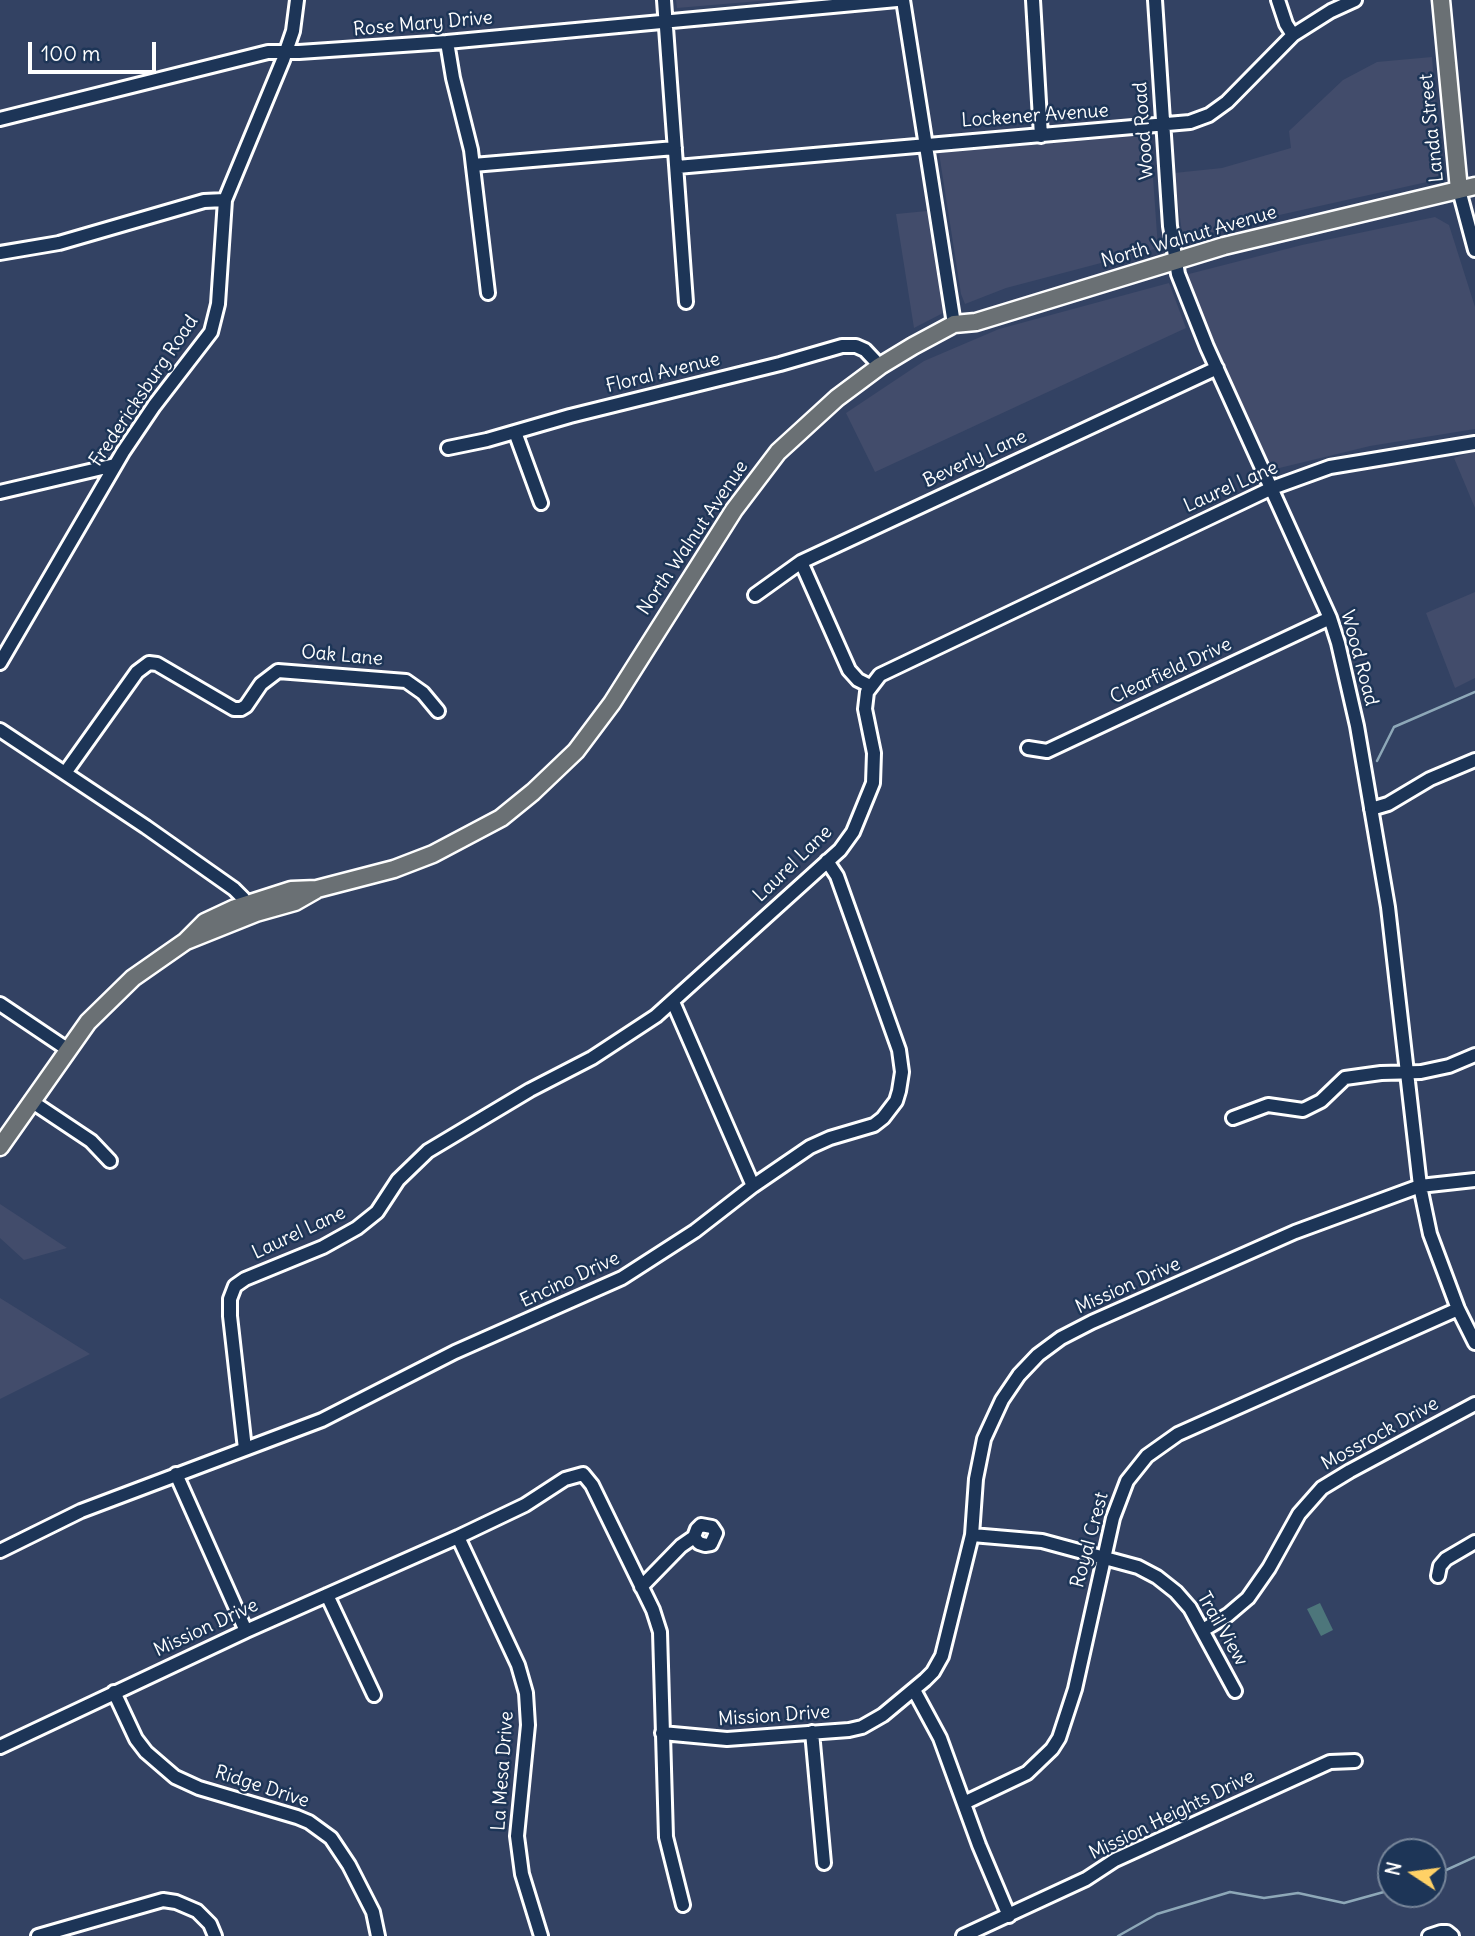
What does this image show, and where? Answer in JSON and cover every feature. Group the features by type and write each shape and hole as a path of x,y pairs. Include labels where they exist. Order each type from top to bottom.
{"main road":[{"name":"Landa Street","path":"1441,0 1467,188"},
{"name":"North Walnut Avenue","path":"0,1147 67,1049 109,999 132,978 186,941 205,922 246,904 291,890 317,889 394,869 443,850 501,818 555,773 576,751 612,703 734,510 762,471 797,433 880,366 954,324 976,321 1230,244 1467,188"},
{"name":"North Walnut Avenue","path":"186,941 256,913 295,902 317,889"}],"street":[{"name":"Fredericksburg Road","path":"0,663 115,465 154,406 213,328 218,303 225,200 285,53 293,30 297,0"},
{"path":"663,0 686,302"},
{"name":"Rose Mary Drive","path":"0,119 268,52 447,42 897,0"},
{"path":"903,0 954,324"},
{"path":"1033,0 1041,136"},
{"name":"Wood Road","path":"1155,0 1170,226 1181,283 1330,618 1349,687 1388,907 1420,1186 1430,1234 1458,1309 1475,1343"},
{"path":"1278,0 1286,24 1293,35"},
{"name":"Lockener Avenue","path":"677,167 1190,122 1209,115 1227,102 1293,35 1331,11 1355,0"},
{"path":"447,42 453,78 465,119 488,293"},
{"path":"472,165 675,148"},
{"name":"Landa Street","path":"1467,188 1475,250"},
{"path":"0,253 59,243 209,200 225,200"},
{"name":"Floral Avenue","path":"448,448 842,346 856,346 865,350 880,366"},
{"name":"Beverly Lane","path":"755,595 801,562 1217,368"},
{"path":"515,432 541,503"},
{"name":"Laurel Lane","path":"245,1449 229,1307 232,1293 240,1281 323,1247 357,1228 377,1212 398,1180 428,1151 530,1090 592,1058 634,1031 673,1002 840,849 853,832 873,783 874,753 865,709 870,686 880,675 1272,488 1330,467 1475,443"},
{"path":"0,492 115,465"},
{"path":"801,562 849,670 858,680 870,686"},
{"name":"Clearfield Drive","path":"1028,748 1046,751 1330,618"},
{"name":"Oak Lane","path":"65,773 137,672 149,663 157,664 234,709 246,706 261,684 278,671 406,681 423,693 438,711"},
{"path":"0,730 234,889 246,904"},
{"path":"1371,809 1388,804 1420,784 1475,760"},
{"name":"Encino Drive","path":"0,1551 81,1511 322,1420 455,1352 622,1278 695,1231 753,1186 818,1143 874,1125 890,1110 899,1091 902,1072 899,1050 850,909 837,876 827,861"},
{"path":"673,1002 753,1186"},
{"path":"0,1004 67,1049"},
{"path":"1233,1118 1268,1105 1303,1110 1321,1101 1345,1077 1420,1072 1449,1066 1475,1055"},
{"path":"31,1101 90,1141 110,1161"},
{"name":"Mission Drive","path":"0,1746 246,1631 458,1537 525,1505 565,1479 583,1474 592,1485 653,1610 660,1632 662,1733 727,1740 862,1727 883,1715 914,1690 933,1672 942,1656 972,1535 978,1463 988,1428 1019,1375 1050,1345 1092,1322 1295,1232 1420,1186 1475,1180"},
{"name":"Royal Crest","path":"964,1803 1027,1773 1044,1758 1059,1738 1075,1689 1113,1518 1127,1482 1147,1456 1167,1440 1458,1309"},
{"name":"Mossrock Drive","path":"1203,1630 1228,1615 1248,1598 1298,1514 1322,1489 1350,1471 1475,1404"},
{"path":"176,1474 246,1631"},
{"name":"Trail View","path":"972,1535 1034,1539 1138,1567 1167,1585 1190,1608 1235,1691"},
{"name":"La Mesa Drive","path":"458,1537 518,1665 526,1693 528,1725 517,1836 522,1874 541,1936"},
{"path":"641,1587 663,1562 694,1537"},
{"path":"1438,1576 1440,1566 1446,1559 1475,1542"},
{"path":"327,1595 374,1695"},
{"path":"914,1690 940,1738 1009,1916"},
{"name":"Ridge Drive","path":"114,1692 136,1739 146,1752 176,1777 199,1788 298,1817 331,1838 349,1865 373,1912 378,1936"},
{"path":"812,1732 824,1863"},
{"path":"662,1733 666,1837 683,1905"},
{"name":"Mission Heights Drive","path":"963,1936 1086,1879 1115,1860 1329,1762 1355,1761"},
{"path":"38,1936 163,1900 197,1911 210,1924 215,1936"},
{"path":"1429,1936 1450,1934"}],"shaded area":[{"path":"676,0 771,0 677,8"},
{"path":"1432,57 1441,174 1427,182 1257,220 1183,240 1174,173 1222,168 1291,148 1289,131 1343,80 1377,62"},
{"path":"1150,135 1158,248 1006,288 965,304 961,294 939,153"},
{"path":"927,211 943,313 914,328 896,214"},
{"path":"1435,217 1449,225 1475,307 1475,429 1370,446 1271,470 1185,275 1302,245"},
{"path":"1169,283 1186,328 875,472 846,413 924,361 999,329"},
{"path":"1475,451 1475,508 1454,458"},
{"path":"1475,592 1475,678 1455,688 1426,613"},
{"path":"0,1204 67,1248 24,1260 0,1238"},
{"path":"0,1298 90,1354 0,1399"}],"green space":[{"path":"1320,1603 1333,1630 1321,1636 1307,1609"}],"waterway":[{"path":"1377,761 1394,727 1475,692"},
{"path":"1447,1870 1475,1857"},
{"path":"1118,1936 1157,1914 1230,1892 1264,1898 1298,1893 1344,1903 1377,1894"}]}
